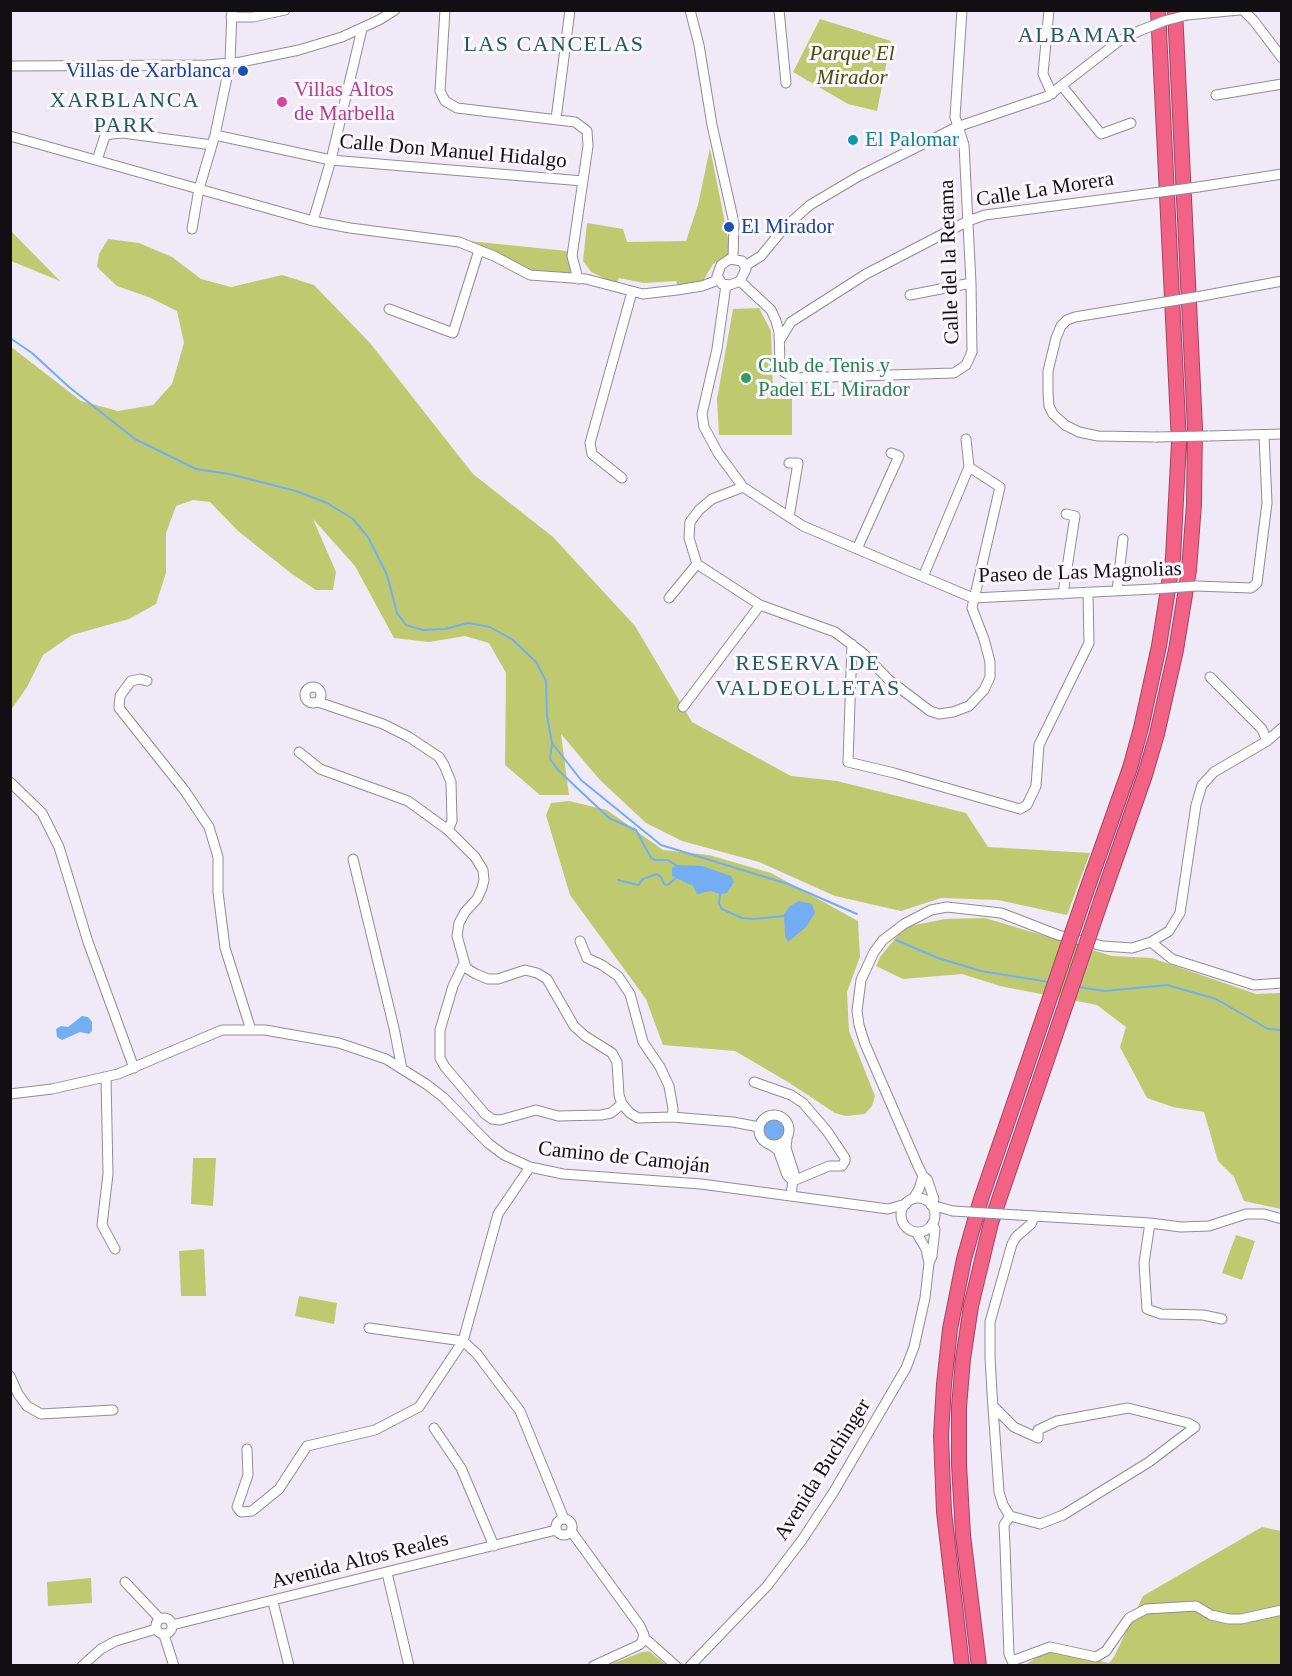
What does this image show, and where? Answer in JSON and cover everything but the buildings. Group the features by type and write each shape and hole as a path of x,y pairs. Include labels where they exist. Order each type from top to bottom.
{"highway":[{"path":"962,1665 944,1512 941,1436 950,1329 964,1259 981,1199 1130,768 1160,646 1173,558 1177,511 1179,419 1158,10"},
{"path":"979,1665 963,1535 959,1464 959,1407 971,1306 991,1223 1145,775 1176,650 1189,570 1194,504 1195,428 1181,13"}],"street":[{"path":"192,229 199,189 213,140 230,63 232,14 253,17 285,10"},
{"path":"10,66 230,63 300,50 362,29 395,10"},
{"path":"445,10 440,91 446,101 457,108 575,122 587,131 588,146 572,256 578,279"},
{"path":"556,119 570,10"},
{"path":"690,10 734,223 734,259"},
{"path":"779,10 786,83"},
{"name":"Calle del la Retama","path":"780,339 780,364 784,372 794,378 954,373 966,365 972,352 971,283 964,145 955,117 962,10"},
{"path":"1049,10 1043,74 1052,94"},
{"path":"746,266 761,256 784,228 810,205 859,176 957,127 1052,94 1119,41 1181,13 1241,10 1254,21 1281,58"},
{"path":"313,221 332,160 362,29"},
{"path":"1216,95 1281,84"},
{"path":"1062,86 1101,134 1131,123"},
{"name":"Calle Don Manuel Hidalgo","path":"97,160 105,136 123,133 213,140 332,160 583,181"},
{"path":"10,136 313,221 459,242 530,275 586,279 643,294 722,282 734,284 745,274 746,266 742,261 726,260 721,265 717,272 722,282"},
{"name":"Calle La Morera","path":"780,339 791,322 866,274 968,221 985,215 1281,174"},
{"path":"389,309 453,333 479,250"},
{"path":"740,280 771,310 791,322"},
{"path":"1281,281 1067,320 1061,326 1056,338 1048,371 1049,406 1057,419 1079,432 1092,435 1156,437 1281,434"},
{"name":"Paseo de Las Magnolias","path":"722,282 717,349 702,414 704,427 718,453 743,487 803,526 973,598 1196,586 1251,588 1257,583 1267,503 1264,435"},
{"path":"909,295 971,283"},
{"path":"622,478 592,454 590,443 632,292"},
{"path":"771,310 780,339"},
{"path":"923,577 969,467 966,439"},
{"path":"857,549 899,456 891,453"},
{"path":"789,463 798,463 789,517"},
{"path":"743,487 712,499 690,522 689,538 697,564 760,605 835,632 852,644 889,680 930,711 939,714 969,706 984,690 990,677 990,662 972,608 1000,487 969,467"},
{"path":"1063,594 1075,516 1066,514"},
{"path":"1117,591 1123,539"},
{"path":"669,598 697,564"},
{"path":"852,644 848,762 1020,809 1027,805 1036,786 1039,745 1089,643 1088,592"},
{"path":"683,707 760,605"},
{"path":"1210,677 1262,729 1267,741"},
{"path":"147,681 140,679 131,681 120,696 119,708 185,791 209,827 218,857 218,892 225,948 251,1030"},
{"path":"318,702 383,724 409,737 439,757 452,782 452,821 448,830"},
{"path":"931,1205 934,1199 927,1179 923,1176 865,1044 859,1025 857,1011 861,980 866,965 883,939 916,916 947,907 1001,912 1058,935 1103,946 1132,948 1151,942 1168,931 1179,913 1196,805 1202,784 1214,772 1267,741 1281,728"},
{"path":"299,752 320,769 408,801 448,830 475,857 483,870 484,880 477,899 459,923 457,936 466,968 488,979 498,979 525,970 547,979 574,1026 612,1053 617,1062 618,1089 622,1104 630,1113 638,1118 733,1122 759,1127"},
{"path":"10,782 42,813 59,847 88,942 134,1068"},
{"path":"353,859 402,1069"},
{"path":"580,941 587,958 618,976 630,994 643,1042 660,1067 669,1086 673,1109 672,1118"},
{"path":"1151,942 1164,954 1182,962 1254,985 1281,983"},
{"path":"464,963 446,1007 440,1030 440,1058 445,1068 485,1114 492,1119 500,1120 536,1110 572,1117 601,1115 611,1113 622,1104"},
{"name":"Camino de Camoján","path":"10,1094 52,1089 106,1077 134,1068 222,1030 265,1030 339,1043 386,1059 443,1097 488,1143 504,1155 530,1167 563,1174 701,1184 888,1209 909,1201"},
{"path":"106,1077 108,1174 102,1225 115,1249"},
{"path":"754,1083 791,1095 803,1103 827,1131 844,1158 842,1166 829,1166 793,1181"},
{"path":"791,1195 793,1181 794,1173 786,1148 789,1126 782,1116 769,1115 759,1127 761,1137 778,1150 787,1175 793,1181"},
{"path":"771,1145 780,1144 787,1139"},
{"path":"248,1449 248,1475 237,1507 241,1512 252,1511 279,1489 307,1446 375,1430 419,1407 463,1341 498,1214 530,1167"},
{"path":"923,1176 919,1189 902,1211 905,1226 916,1232 927,1230 942,1215 953,1211"},
{"path":"909,1201 921,1199 931,1205 953,1211 1150,1223 1181,1227 1209,1226 1246,1214 1264,1214 1281,1219"},
{"path":"931,1205 935,1213 933,1222"},
{"name":"Camino de Camoján","path":"888,1209 891,1214 902,1219"},
{"path":"993,1406 1014,1427 1038,1438 1038,1430 1057,1421 1128,1408 1195,1427 1149,1462 1063,1515 1040,1524 1010,1516 999,1492 993,1406 990,1335 992,1311 1012,1244 1016,1237 1031,1224 1035,1216"},
{"name":"Avenida Buchinger","path":"690,1665 767,1586 802,1540 906,1368 914,1347 925,1298 929,1263 932,1256 933,1222"},
{"path":"1150,1223 1144,1263 1147,1309 1161,1314 1203,1314 1222,1319"},
{"name":"Avenida Buchinger","path":"916,1232 926,1249 929,1263"},
{"path":"369,1328 463,1341 477,1354 520,1411 564,1519 570,1522 571,1531 640,1626 643,1639 676,1665"},
{"path":"10,1376 18,1394 27,1406 41,1414 113,1410"},
{"path":"1174,1420 1180,1438"},
{"path":"434,1428 461,1468 494,1546"},
{"path":"1010,1516 1004,1525 1009,1654 1012,1661 1050,1647 1096,1657 1106,1651 1129,1618 1146,1609 1196,1606 1211,1615 1229,1619 1241,1619 1281,1610"},
{"path":"564,1519 556,1524 556,1530 564,1536 571,1531"},
{"name":"Avenida Altos Reales","path":"172,1625 273,1602 556,1530"},
{"path":"387,1573 410,1665"},
{"path":"125,1582 160,1619 168,1619 172,1625 170,1633 165,1635 156,1629 156,1623 160,1619"},
{"path":"273,1602 289,1665"},
{"path":"82,1665 101,1649 116,1641 156,1629"},
{"path":"165,1635 174,1665"},
{"path":"593,1665 639,1645 643,1639"}],"green space":[{"name":"Parque El Mirador","path":"820,19 891,41 877,111 848,104 793,72"},
{"path":"710,148 728,238 733,237 729,256 713,264 703,281 678,287 676,281 644,283 619,278 616,284 591,272 583,261 587,223 623,229 627,242 686,241 698,205"},
{"path":"11,231 60,281 11,261"},
{"path":"108,239 139,243 172,257 201,279 231,287 282,275 314,285 370,343 473,474 553,537 635,626 692,722 791,776 837,781 966,813 988,847 1090,853 1067,915 998,900 941,898 901,911 835,896 759,862 682,841 646,823 600,780 561,734 569,795 540,795 505,765 506,673 489,643 465,636 429,642 394,638 355,566 313,519 336,572 333,590 316,590 292,574 238,531 210,502 193,500 176,506 166,533 166,573 156,604 129,619 72,635 43,655 27,687 11,710 10,346 81,401 118,411 153,405 172,384 184,343 177,311 151,298 117,286 97,267 99,254"},
{"path":"469,241 567,251 571,275 529,270"},
{"name":"Club de Tenis y Padel EL Mirador","path":"759,308 771,331 773,389 792,390 792,435 719,435 717,399 733,309"},
{"path":"569,801 607,810 663,850 709,855 771,873 858,921 860,957 847,992 849,1031 875,1096 872,1106 865,1114 846,1116 835,1113 735,1051 663,1045 646,999 570,895 546,815 551,803"},
{"path":"985,918 1112,956 1152,958 1256,994 1281,993 1281,1209 1244,1201 1234,1177 1218,1161 1204,1112 1173,1107 1147,1098 1120,1047 1126,1027 1097,1005 1000,986 962,974 903,979 876,966 880,957 898,935 910,926 945,919"},
{"path":"193,1158 216,1158 213,1206 191,1204"},
{"path":"1236,1235 1255,1241 1242,1280 1222,1273"},
{"path":"204,1249 206,1296 181,1296 179,1251"},
{"path":"299,1296 337,1303 334,1324 295,1316"},
{"path":"1262,1527 1281,1531 1281,1665 1024,1666 1052,1650 1109,1663 1143,1596"},
{"path":"91,1578 92,1603 48,1606 47,1582"},
{"path":"649,1651 666,1665 609,1665 642,1652"}],"water":[{"path":"678,865 702,866 731,876 734,882 727,893 720,894 711,891 697,894 693,886 672,876 672,868"},
{"path":"799,901 812,904 815,913 806,927 788,942 785,936 784,914 790,906"},
{"path":"82,1016 88,1017 92,1022 92,1031 89,1034 80,1032 62,1040 57,1037 56,1029 61,1026 68,1027"},
{"path":"775,1119 783,1122 786,1130 783,1138 775,1141 767,1138 764,1130 767,1122"}],"waterway":[{"path":"10,338 32,353 69,387 135,439 196,469 229,474 296,491 327,503 353,519 368,537 387,575 397,613 406,625 423,630 445,629 468,623 490,627 513,640 536,662 546,681 547,716 552,743 581,780 661,845 788,884 857,914"},
{"path":"552,743 550,759 558,770 609,818 636,830 651,858 668,860 679,867"},
{"path":"618,880 638,885 643,879 657,874 664,884 668,885 676,878"},
{"path":"720,894 719,904 722,909 742,918 785,916"},
{"path":"896,940 938,958 981,971 1049,982"},
{"path":"1078,987 1105,991 1167,985 1216,999 1268,1029 1282,1030"}],"place":[{"name":"Villas de Xarblanca","path":"243,71"},
{"name":"Villas Altos de Marbella","path":"282,102"},
{"name":"El Palomar","path":"853,140"},
{"name":"El Mirador","path":"729,227"},
{"name":"Club de Tenis y Padel EL Mirador","path":"746,378"}],"district":[{"name":"ALBAMAR","path":"1078,36"},
{"name":"LAS CANCELAS","path":"554,45"},
{"name":"XARBLANCA PARK","path":"125,114"},
{"name":"RESERVA DE VALDEOLLETAS","path":"808,676"}]}
